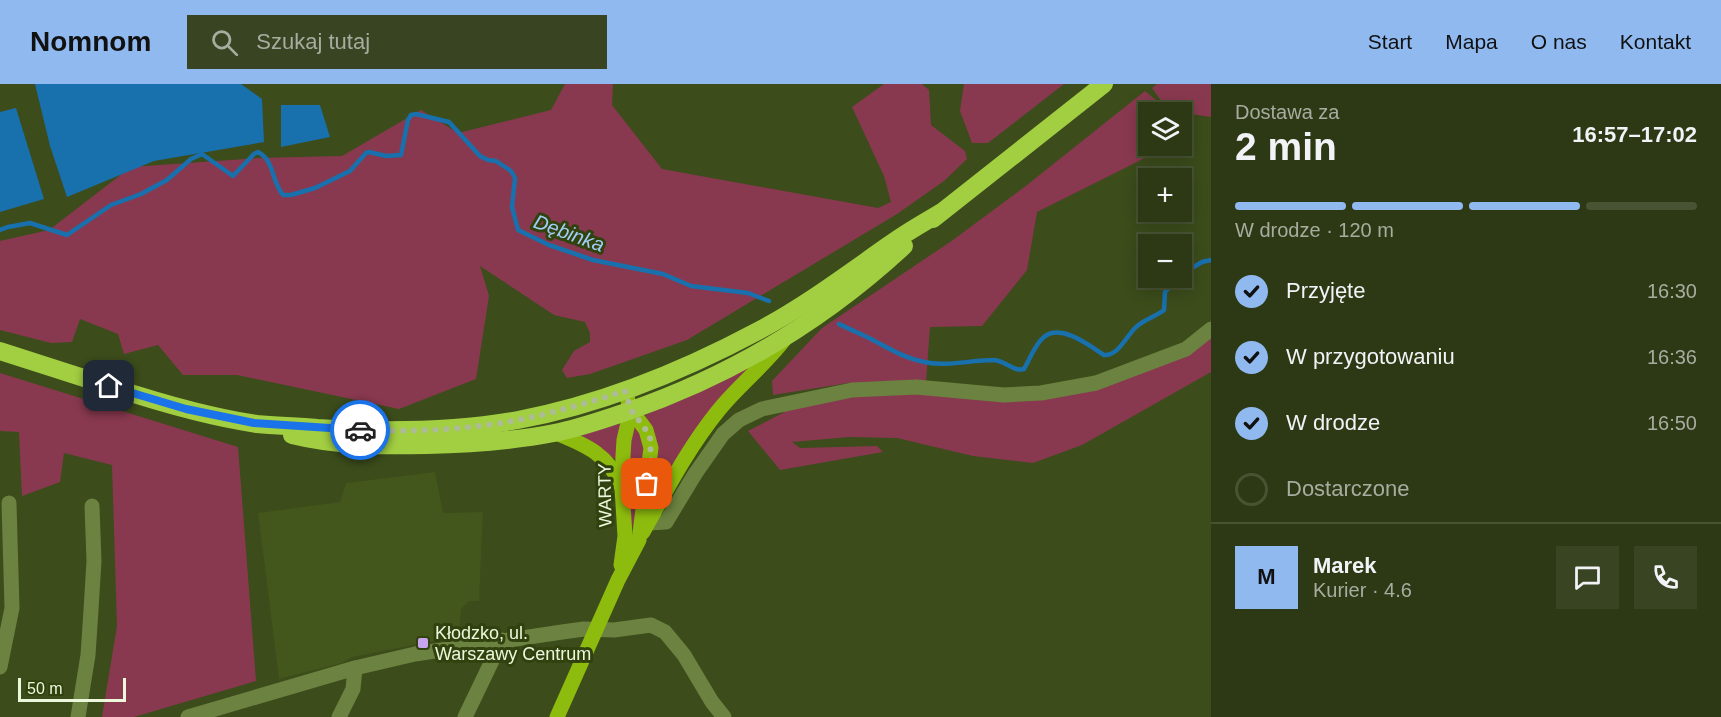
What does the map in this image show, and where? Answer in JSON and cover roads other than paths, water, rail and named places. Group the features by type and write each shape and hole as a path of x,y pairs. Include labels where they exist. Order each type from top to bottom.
{"highway":[{"path":"0,351 152,400 259,424 281,432 335,436 374,445 442,445 556,433 659,401 710,379 785,339 821,303 890,244 940,213 1104,84"},
{"path":"335,436 495,424 562,410 625,391 677,370 725,348 780,318 821,303"}],"main road":[{"path":"639,540 701,432 720,408 785,339"},
{"name":"WARTY","path":"557,717 618,580 639,540 651,447 646,430 631,410 625,391"},
{"name":"WARTY","path":"618,580 625,536 622,488 624,440 631,410"},
{"path":"556,433 597,452 616,473 622,488"}],"street":[{"path":"648,523 666,522 723,434 739,420 762,409 852,390 916,387 1004,395 1041,393 1096,383 1186,350 1211,329"},
{"path":"0,667 12,608 9,503"},
{"path":"78,717 88,655 91,610 94,561 92,506"},
{"path":"188,717 355,668 415,654 573,630 614,630 651,626 665,632 684,655 712,702 724,717"},
{"path":"465,717 502,640"},
{"path":"339,717 353,689 355,668"}],"water":[{"path":"35,84 241,84 262,99 264,142 154,161 67,197 50,146"},
{"path":"281,105 320,105 330,137 281,147"},
{"path":"16,108 44,199 0,212 0,112"}],"waterway":[{"name":"Dębinka","path":"0,230 30,223 67,235 111,205 141,194 167,180 191,159 202,154 233,176 258,152 270,166 279,190 283,195 291,195 315,188 350,171 366,153 386,156 401,155 408,120 411,115 416,114 449,122 480,156 496,161 511,171 515,178 512,207 518,230 549,245 593,260 663,274 691,286 748,293 769,301"},
{"name":"Dębinka","path":"1192,268 1211,260"},
{"name":"Dębinka","path":"839,324 916,360 941,364 994,360 1020,370 1024,369 1038,344 1051,333 1075,337 1104,355 1113,352 1138,325 1164,310 1165,292 1169,288"}],"place":[{"name":"Kłodzko, ul. Warszawy Centrum","path":"423,643"}]}
